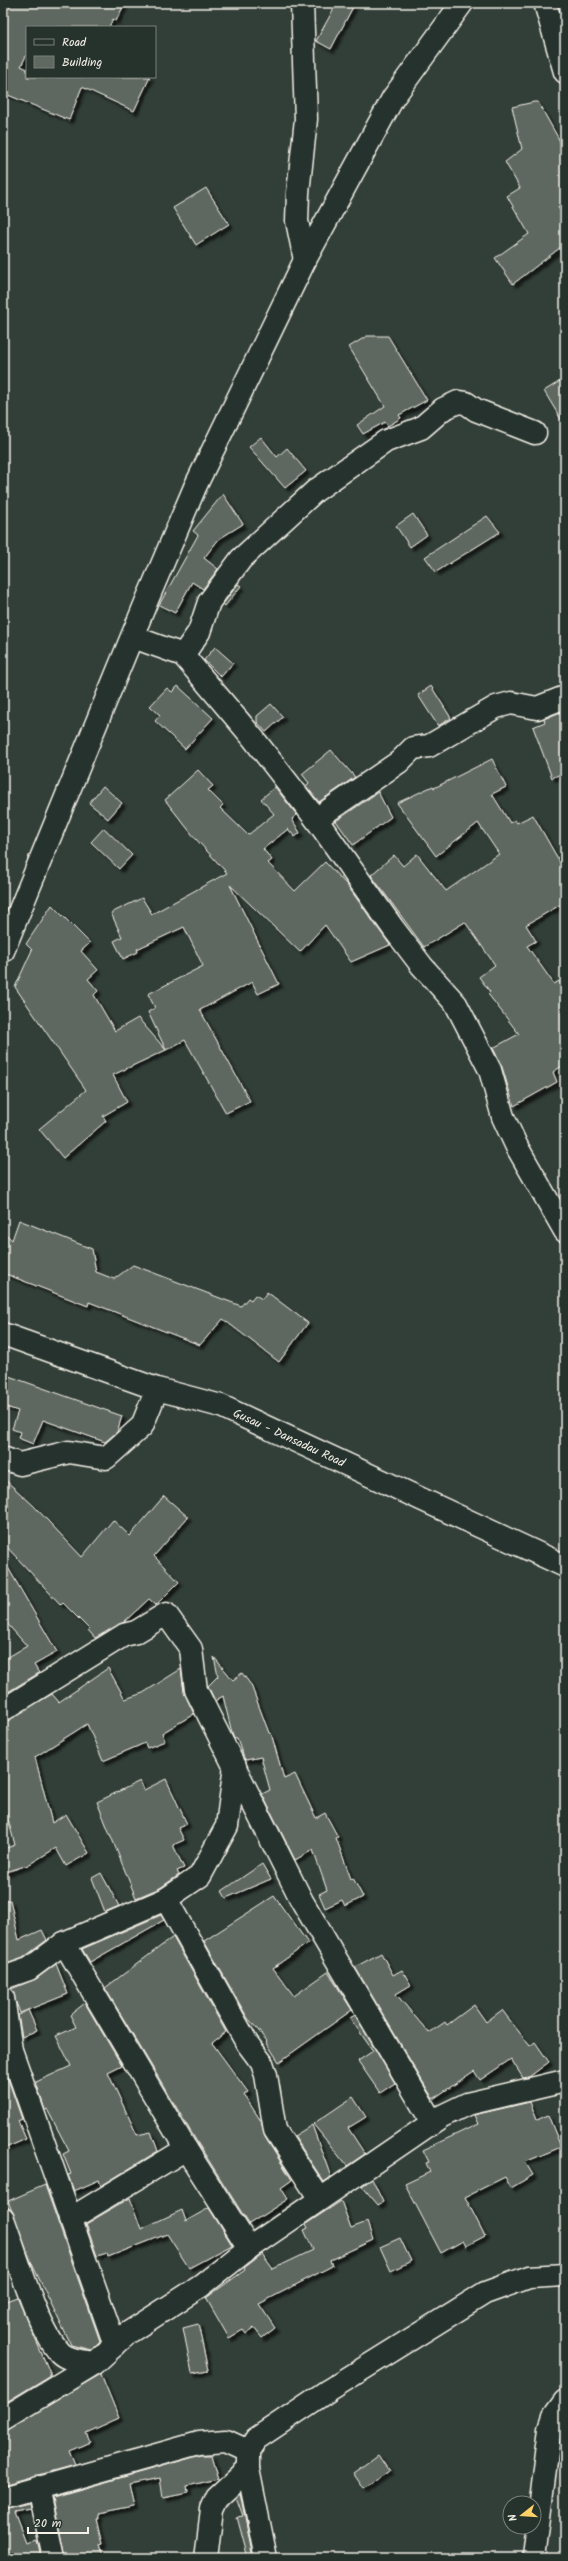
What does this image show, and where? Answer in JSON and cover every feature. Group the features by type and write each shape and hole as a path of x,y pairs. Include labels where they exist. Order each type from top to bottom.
{"street":[{"path":"302,3 306,119 298,193 297,221 305,260"},
{"path":"3,951 195,487 305,260 393,98 462,3"},
{"path":"545,3 565,72"},
{"path":"183,656 199,632 209,602 241,559 315,491 386,441 421,428 443,409 458,402 466,403 476,410 535,433"},
{"path":"133,637 183,656 253,738 316,819 393,928 422,966 456,1004 490,1070 503,1117 517,1147 565,1231"},
{"path":"316,819 399,762 413,748 429,746 496,706 511,703 537,708 565,697"},
{"name":"Gusau - Dansadau Road","path":"3,1334 157,1389 221,1406 565,1566"},
{"path":"3,1458 20,1464 69,1452 106,1458 142,1426 157,1389"},
{"path":"3,1710 124,1635 136,1632 166,1614 191,1649 196,1690 302,1901 432,2122"},
{"path":"3,1978 29,1969 64,1943 166,1899 200,1876 221,1841 228,1826 235,1766"},
{"path":"166,1899 247,2043 262,2063 275,2130 320,2199"},
{"path":"64,1943 186,2149 249,2248"},
{"path":"3,1998 11,2050 115,2345"},
{"path":"3,2420 95,2363 128,2333 201,2286 249,2248 432,2122 467,2104 565,2081"},
{"path":"70,2219 186,2149"},
{"path":"3,2219 41,2322 60,2353 68,2358 95,2363"},
{"path":"206,2558 212,2509 217,2498 248,2460 256,2439 329,2390 485,2293 529,2277 565,2275"},
{"path":"534,2558 550,2428 554,2416 565,2401"},
{"path":"3,2498 199,2443 226,2441 248,2460 266,2558"},
{"path":"38,2487 52,2558"}],"building":[{"path":"8,3 125,3 116,21 113,19 110,26 26,26 26,56 21,66 26,68 26,78 150,78 134,111 82,87 69,120 3,93 3,13"},
{"path":"337,3 355,3 331,49 316,41"},
{"path":"538,102 565,150 565,203 558,207 565,218 565,244 513,284 495,258 529,234 507,196 520,188 505,162 522,149 512,107"},
{"path":"206,188 229,224 196,245 173,208"},
{"path":"367,336 388,336 427,400 399,415 401,418 388,426 385,422 363,434 357,425 385,406 349,347"},
{"path":"565,378 565,426 544,391"},
{"path":"261,437 277,457 287,448 306,471 285,488 249,447"},
{"path":"223,494 243,524 219,539 204,558 218,569 203,589 192,582 175,613 159,605 198,535 193,531"},
{"path":"413,514 427,535 410,547 396,526"},
{"path":"487,516 500,532 436,572 425,557"},
{"path":"238,584 241,586 225,606 223,604"},
{"path":"215,647 233,663 221,677 204,660"},
{"path":"178,686 213,718 185,749 155,721 160,715 150,706 167,688 172,692"},
{"path":"431,686 451,718 438,726 418,695"},
{"path":"271,704 283,717 266,732 257,722 257,716"},
{"path":"565,710 565,772 552,778 533,727 545,722 544,719"},
{"path":"331,750 355,777 319,802 306,786 309,783 302,774"},
{"path":"492,759 506,787 492,794 510,823 515,820 517,823 533,815 565,871 565,902 526,925 536,941 527,946 554,984 559,981 565,990 565,1064 553,1072 557,1082 514,1106 502,1067 493,1048 519,1034 488,994 490,992 479,977 495,965 465,922 424,947 371,875 394,855 403,866 417,854 446,891 499,854 478,823 436,856 397,803 433,786 434,788"},
{"path":"198,770 213,786 208,790 223,805 220,808 248,835 274,814 261,799 275,787 297,815 292,819 300,833 295,837 288,829 263,849 272,860 268,863 295,891 325,862 347,885 390,945 351,962 325,925 300,952 230,885 279,984 258,994 252,982 200,1010 250,1101 226,1113 185,1040 166,1050 148,1012 155,1008 148,994 203,966 184,927 137,949 138,952 123,959 114,941 122,937 111,913 142,898 152,914 227,873 195,838 165,800"},
{"path":"103,786 122,803 108,819 89,803"},
{"path":"378,792 391,817 353,845 336,821"},
{"path":"104,828 132,855 119,869 91,842"},
{"path":"52,905 90,943 81,951 98,970 88,979 98,991 94,995 115,1031 138,1018 166,1050 113,1075 127,1102 103,1116 106,1121 63,1158 39,1129 86,1090 15,987 32,950 26,944"},
{"path":"19,1220 92,1249 96,1272 114,1279 133,1265 241,1306 248,1298 251,1300 255,1295 262,1299 267,1292 308,1323 279,1362 223,1319 200,1345 89,1302 88,1306 3,1273 3,1231 12,1240"},
{"path":"3,1374 122,1416 117,1432 105,1442 43,1420 33,1444 18,1438 20,1432 12,1429 18,1411 3,1406"},
{"path":"3,1478 33,1505 82,1557 113,1520 130,1536 164,1496 188,1517 154,1556 179,1582 156,1605 149,1599 124,1622 95,1638 88,1630 89,1629 63,1603 61,1605 3,1543"},
{"path":"3,1559 57,1652 34,1665 39,1673 3,1695 3,1660 27,1646 3,1619"},
{"path":"214,1657 233,1680 242,1673 251,1685 269,1733 271,1733 284,1779 295,1774 316,1818 325,1813 338,1837 336,1838 351,1879 353,1878 363,1897 345,1906 342,1900 325,1908 319,1894 327,1890 313,1850 295,1860 262,1794 270,1790 261,1757 246,1760 244,1758 237,1738 234,1739 223,1696 215,1701 208,1686 218,1676"},
{"path":"108,1668 125,1699 143,1693 181,1669 184,1692 194,1714 162,1733 165,1741 147,1748 145,1743 103,1761 87,1724 35,1757 52,1823 66,1814 89,1853 66,1866 56,1848 28,1865 3,1873 3,1849 15,1845 3,1801 3,1722 52,1694 59,1702"},
{"path":"166,1779 187,1824 178,1828 184,1840 173,1845 184,1868 177,1871 179,1875 160,1888 136,1898 97,1802 140,1781 144,1790"},
{"path":"262,1864 271,1879 226,1898 222,1891"},
{"path":"101,1873 119,1906 105,1912 92,1878"},
{"path":"274,1896 308,1943 273,1968 294,1996 328,1972 352,2010 279,2062 266,2042 267,2041 247,2017 204,1941"},
{"path":"10,1900 19,1940 42,1930 47,1940 23,1958 6,1964 3,1958 3,1901"},
{"path":"161,1915 164,1920 90,1962 82,1949"},
{"path":"173,1937 226,2032 212,2043 248,2092 244,2095 261,2121 265,2137 292,2180 281,2188 288,2199 249,2224 197,2142 105,1988"},
{"path":"381,1953 393,1975 402,1970 411,1985 396,1994 429,2033 445,2022 447,2025 474,2005 486,2022 502,2010 530,2046 535,2042 549,2062 529,2077 523,2078 511,2059 480,2080 474,2071 433,2099 355,1967"},
{"path":"56,1964 68,1994 20,2013 11,1989 36,1979"},
{"path":"85,2003 122,2066 108,2073 137,2135 151,2132 158,2151 101,2186 99,2180 74,2191 68,2175 71,2174 63,2154 69,2151 47,2109 45,2110 36,2082 71,2066 56,2036 76,2027 70,2015"},
{"path":"28,2010 37,2030 22,2037 18,2015"},
{"path":"355,2015 395,2083 380,2093 358,2061 373,2051 350,2018"},
{"path":"3,2065 22,2119 18,2121 26,2139 3,2149"},
{"path":"353,2097 366,2117 348,2128 365,2154 347,2166 313,2124"},
{"path":"530,2102 537,2120 548,2115 561,2147 525,2162 533,2175 511,2188 505,2177 465,2197 485,2236 466,2246 463,2241 441,2253 405,2184 430,2172 426,2163 429,2162 423,2150 478,2124 474,2115"},
{"path":"312,2125 331,2177 324,2182 294,2136"},
{"path":"372,2179 383,2202 378,2205 362,2186"},
{"path":"45,2185 100,2341 91,2350 71,2345 32,2264 8,2201"},
{"path":"130,2198 141,2229 182,2210 186,2221 209,2208 232,2245 189,2268 167,2234 108,2257 107,2253 97,2256 86,2224"},
{"path":"341,2201 351,2228 367,2222 373,2240 330,2260 332,2266 259,2304 275,2328 262,2338 254,2328 246,2334 243,2330 229,2338 206,2298 245,2270 244,2268 262,2254 273,2269 313,2250 304,2230 308,2228 306,2224"},
{"path":"400,2238 411,2261 391,2271 380,2247"},
{"path":"17,2297 51,2375 3,2404 3,2302"},
{"path":"198,2324 208,2370 192,2373 183,2328"},
{"path":"101,2374 119,2418 86,2433 90,2442 69,2451 75,2465 3,2485 3,2431"},
{"path":"201,2455 211,2455 218,2479 187,2486 188,2493 163,2498 160,2478 129,2484 134,2507 98,2514 99,2520 97,2520 103,2545 100,2546 103,2558 65,2558 53,2497"},
{"path":"378,2455 389,2471 364,2489 353,2473"},
{"path":"240,2493 253,2558 248,2558 237,2517 243,2516 236,2497"},
{"path":"29,2504 30,2509 14,2512 26,2543 36,2540 40,2558 3,2558 3,2510"}]}
